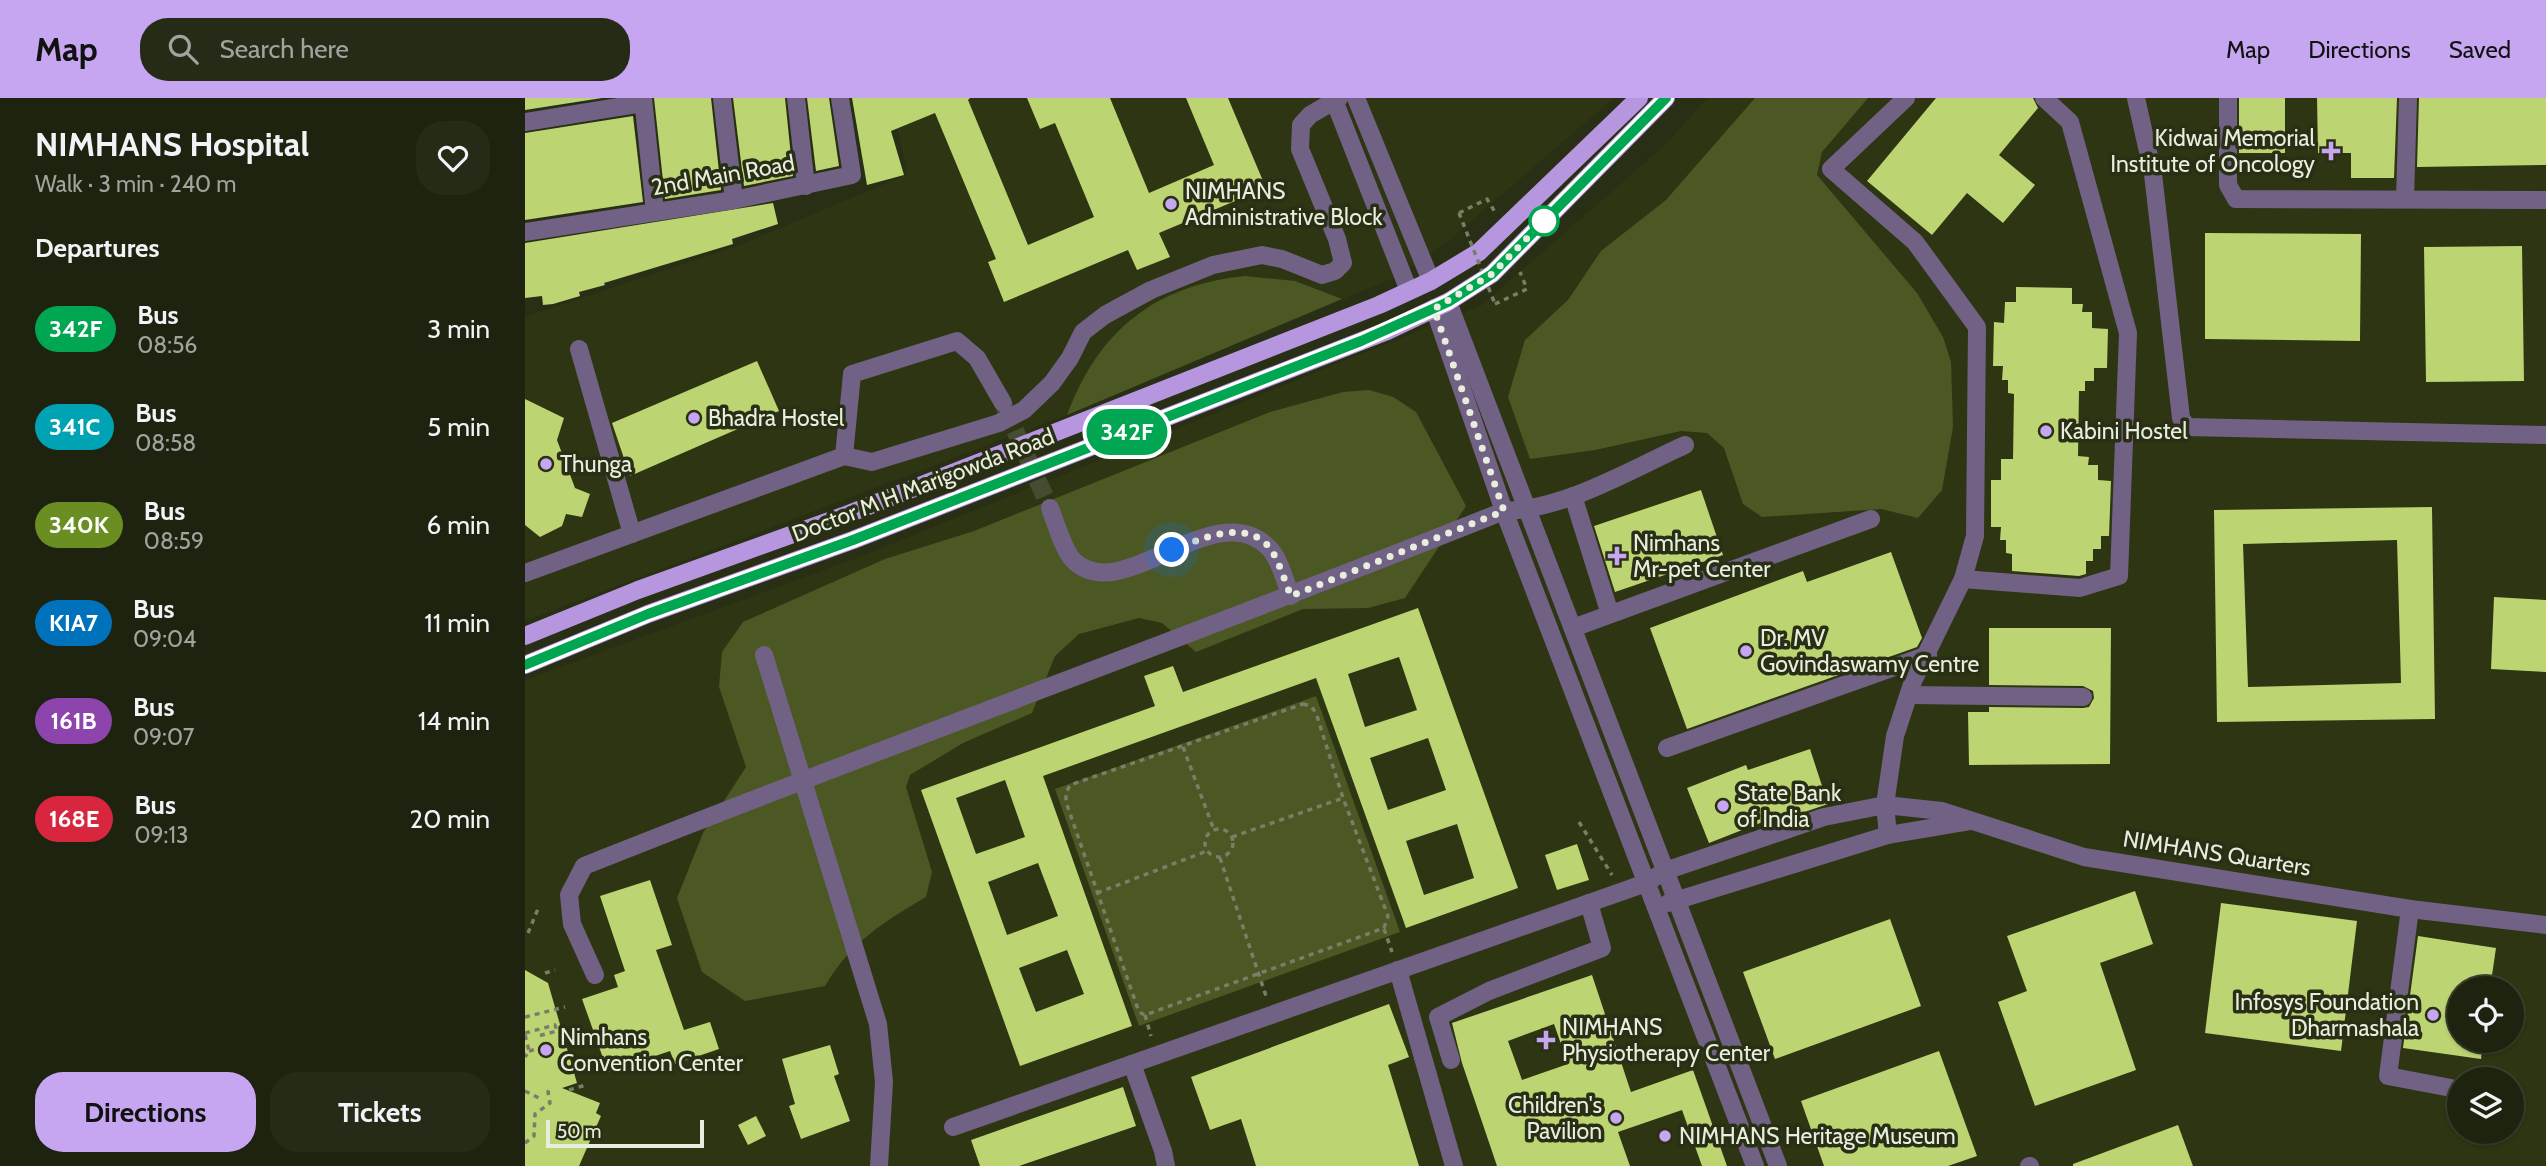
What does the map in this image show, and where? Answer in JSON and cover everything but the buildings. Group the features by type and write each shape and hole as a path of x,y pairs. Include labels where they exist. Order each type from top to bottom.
{"main road":[{"name":"Doctor M H Marigowda Road","path":"525,636 638,590 843,516 1431,281 1479,251 1639,98"},
{"name":"Doctor M H Marigowda Road","path":"525,665 648,614 970,494 1387,331 1441,305 1492,274 1666,98"}],"street":[{"path":"722,98 734,200"},
{"path":"796,98 806,186"},
{"name":"2nd Main Road","path":"525,232 734,200 852,175 839,98"},
{"path":"1356,98 1431,281"},
{"path":"1888,835 1885,806 1895,736 1909,695 1962,579 1975,536 1977,327 1915,242 1831,169 1906,98"},
{"path":"1962,579 2080,588 2119,576 2128,333 2070,122 2044,98"},
{"path":"2136,98 2153,174 2181,418 2187,427 2546,435"},
{"path":"2228,98 2228,185 2236,199 2546,200"},
{"path":"2405,199 2408,98"},
{"path":"525,573 844,456 872,462 999,424 1024,410 1052,383 1070,358 1083,331 1105,315 1151,290 1213,265 1262,255 1282,259 1322,275 1335,271 1343,263 1337,239 1300,149 1301,125 1310,115 1336,99 1409,291"},
{"path":"525,122 563,107 643,101 655,212"},
{"path":"1441,305 1528,510 1778,1166"},
{"path":"1441,305 1504,511 1755,1166"},
{"path":"844,456 852,374 957,341 977,358 999,396"},
{"path":"579,349 632,534"},
{"path":"595,975 572,924 569,895 584,866 802,779 1150,646 1291,596 1504,511 1528,510 1573,496 1685,444"},
{"path":"1573,496 1610,614"},
{"path":"1050,508 1072,560 1087,569 1116,571 1220,533 1240,533 1258,540 1272,551 1291,596"},
{"path":"1573,628 1871,519"},
{"path":"1667,748 1928,654"},
{"path":"764,655 878,1024 884,1082 879,1166"},
{"path":"1909,695 2083,697"},
{"name":"NIMHANS Quarters","path":"953,1127 1646,883 1665,871 1824,817 1885,806 1942,811 2084,857 2410,909 2546,925"},
{"path":"1656,906 1888,835 1975,820"},
{"path":"1451,1060 1438,1017 1489,991 1602,948 1589,903"},
{"path":"2410,909 2388,1076 2447,1087"},
{"path":"1398,970 1454,1166"},
{"path":"1132,1064 1163,1151 1165,1166"}],"path":[{"path":"1495,212 1487,199 1459,213 1495,304 1527,289 1518,269"},
{"path":"1384,928 1145,1015 1137,1008 1066,802 1066,793 1070,785 1303,704 1311,706 1316,713 1343,798 1388,916 1384,928 1398,970"},
{"path":"1183,747 1214,830"},
{"path":"1232,837 1343,798"},
{"path":"1579,822 1622,891"},
{"path":"1214,830 1224,830 1232,837 1232,851 1220,858 1213,857 1207,851 1205,839 1214,830"},
{"path":"1097,893 1207,851"},
{"path":"1220,858 1260,973 1271,1015"},
{"path":"528,933 538,909"},
{"path":"545,973 555,970"},
{"path":"525,1017 565,1007"},
{"path":"529,1051 525,1034 555,1025 557,1031 537,1036"},
{"path":"525,1057 529,1051 541,1048"},
{"path":"569,1090 586,1085"},
{"path":"525,1143 534,1136 535,1114 550,1103 548,1092 551,1087"},
{"path":"525,1091 541,1099"}],"shaded area":[{"path":"890,98 1614,98 1448,241 1403,274 1067,415 525,621 525,317 735,247 908,174"},
{"path":"1707,98 2546,98 2546,1166 525,1166 525,680 859,557 1482,305 1666,144"},
{"path":"1755,98 1868,98 1822,152 1817,175 1917,293 1943,337 1951,362 1953,427 1942,490 1918,518 1881,509 1762,517 1743,504 1724,448 1707,433 1681,431 1595,450 1530,459 1508,397 1525,340 1568,300 1601,251 1666,200"},
{"path":"1245,276 1295,281 1342,299 1067,415 1095,359 1113,336 1134,317 1157,302 1184,290 1213,281"},
{"path":"1369,390 1393,397 1416,412 1466,506 1405,598 1368,608 1303,609 1196,652 1162,623 1139,618 1079,634 1055,656 1032,713 963,743 910,775 906,787 932,872 926,897 869,934 835,970 825,986 745,1001 702,972 677,898 703,833 746,767 719,687 722,652 743,622 885,559 974,531 1270,412 1343,392"},
{"path":"1316,696 1400,932 1139,1026 1055,789"}],"tunnel":[{"path":"1004,406 1050,508"}],"bus line":[{"name":"342F","path":"525,665 648,614 853,540 1387,331 1448,302 1492,274 1666,98"}],"place":[{"name":"Kidwai Memorial Institute of Oncology","path":"2331,151"},
{"name":"NIMHANS Administrative Block","path":"1171,204"},
{"name":"Bhadra Hostel","path":"694,418"},
{"name":"Kabini Hostel","path":"2046,431"},
{"name":"Thunga","path":"546,464"},
{"name":"Nimhans Mr-pet Center","path":"1617,556"},
{"name":"Dr. MV Govindaswamy Centre","path":"1746,651"},
{"name":"State Bank of India","path":"1723,806"},
{"name":"Infosys Foundation Dharmashala","path":"2433,1015"},
{"name":"NIMHANS Physiotherapy Center","path":"1546,1040"},
{"name":"Nimhans Convention Center","path":"546,1050"},
{"name":"Children's Pavilion","path":"1616,1118"},
{"name":"NIMHANS Heritage Museum","path":"1665,1136"}],"route":[{"path":"1172,550 1220,533 1249,535 1272,551 1291,596 1504,511 1434,309 1492,274 1544,221"}]}
